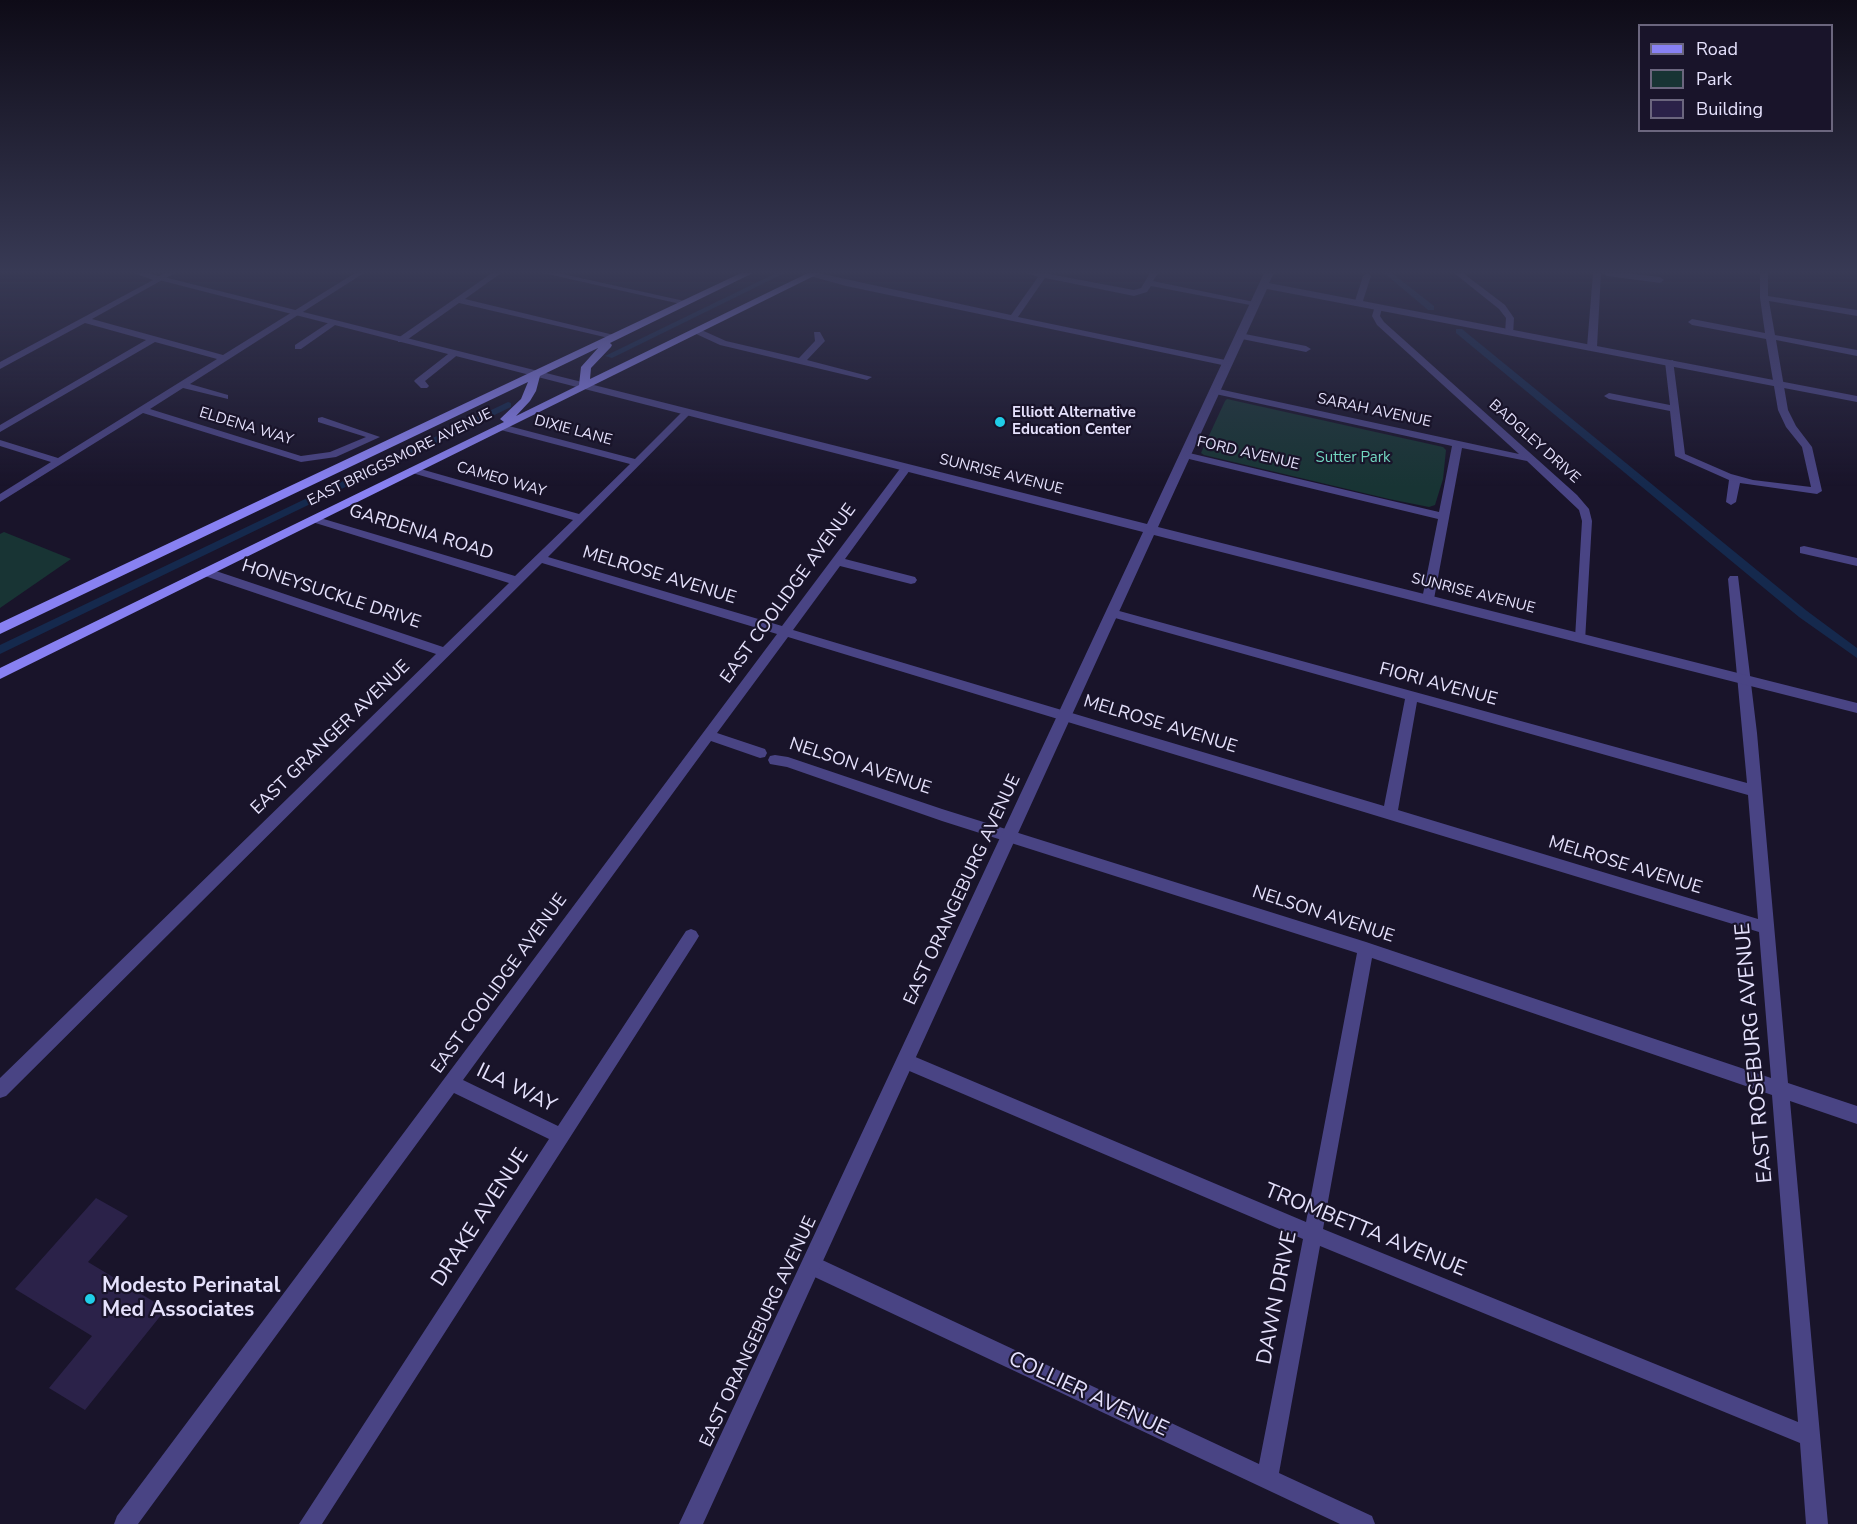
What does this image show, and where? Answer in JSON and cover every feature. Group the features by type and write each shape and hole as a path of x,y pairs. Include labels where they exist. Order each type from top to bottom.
{"main road":[{"name":"EAST BRIGGSMORE AVENUE","path":"0,628 597,344"},
{"path":"584,386 586,367 601,349 611,344"},
{"name":"EAST BRIGGSMORE AVENUE","path":"0,674 670,344"},
{"path":"460,447 513,413 525,401 535,373"}],"street":[{"path":"0,366 40,344"},
{"path":"0,429 145,344"},
{"path":"173,344 225,358"},
{"path":"0,499 247,344"},
{"path":"298,347 302,344"},
{"name":"SUNRISE AVENUE","path":"418,344 1857,708"},
{"path":"728,344 867,377"},
{"path":"801,361 817,344"},
{"path":"1137,344 1227,363"},
{"name":"EAST ORANGEBURG AVENUE","path":"691,1524 1236,344"},
{"path":"1281,344 1306,349"},
{"name":"BADGLEY DRIVE","path":"1403,344 1573,497 1587,515 1581,638"},
{"path":"1575,344 1857,399"},
{"path":"1670,362 1680,456 1735,478 1762,485 1817,491 1807,447 1786,418 1778,384 1773,344"},
{"path":"1807,344 1857,353"},
{"path":"424,386 418,381 455,353"},
{"path":"182,385 225,398"},
{"name":"SARAH AVENUE","path":"1214,391 1457,445 1528,458"},
{"path":"1609,396 1674,409"},
{"name":"ELDENA WAY","path":"142,410 301,459 332,455 375,437 322,420"},
{"name":"EAST GRANGER AVENUE","path":"0,1090 582,519 687,412"},
{"name":"DIXIE LANE","path":"501,427 637,463"},
{"path":"0,443 60,462"},
{"path":"1428,599 1457,445"},
{"name":"FORD AVENUE","path":"1185,455 1444,517"},
{"name":"EAST COOLIDGE AVENUE","path":"125,1524 906,468"},
{"name":"CAMEO WAY","path":"413,470 582,519"},
{"path":"1731,502 1735,478"},
{"name":"GARDENIA ROAD","path":"313,519 517,581"},
{"path":"1804,550 1857,562"},
{"name":"MELROSE AVENUE","path":"541,559 1767,928"},
{"path":"837,561 911,580"},
{"name":"HONEYSUCKLE DRIVE","path":"206,572 445,652"},
{"name":"EAST ROSEBURG AVENUE","path":"1734,579 1755,791 1818,1524"},
{"name":"FIORI AVENUE","path":"1112,613 1755,791"},
{"path":"1390,813 1412,696"},
{"name":"NELSON AVENUE","path":"708,735 760,753"},
{"name":"NELSON AVENUE","path":"775,760 788,762 942,815 1366,949 1857,1115"},
{"name":"DRAKE AVENUE","path":"310,1524 691,936"},
{"name":"DAWN DRIVE","path":"1267,1479 1366,949"},
{"name":"TROMBETTA AVENUE","path":"906,1061 1313,1234 1810,1437"},
{"name":"ILA WAY","path":"451,1083 561,1136"},
{"name":"COLLIER AVENUE","path":"811,1265 1364,1524"}],"green space":[{"name":"Sutter Park","path":"1227,399 1443,447 1446,450 1443,479 1435,505 1429,507 1389,499 1204,455 1201,453"},
{"path":"4,532 71,559 0,608 0,534"}],"building":[{"name":"Modesto Perinatal Med Associates","path":"96,1198 128,1216 88,1262 166,1309 85,1410 49,1388 92,1336 15,1289"}],"waterway":[{"path":"609,356 634,344"},
{"path":"1475,344 1803,614 1857,654"},
{"path":"0,650 508,405"}],"place":[{"name":"Elliott Alternative Education Center","path":"1000,422"},
{"name":"Modesto Perinatal Med Associates","path":"90,1299"}]}
